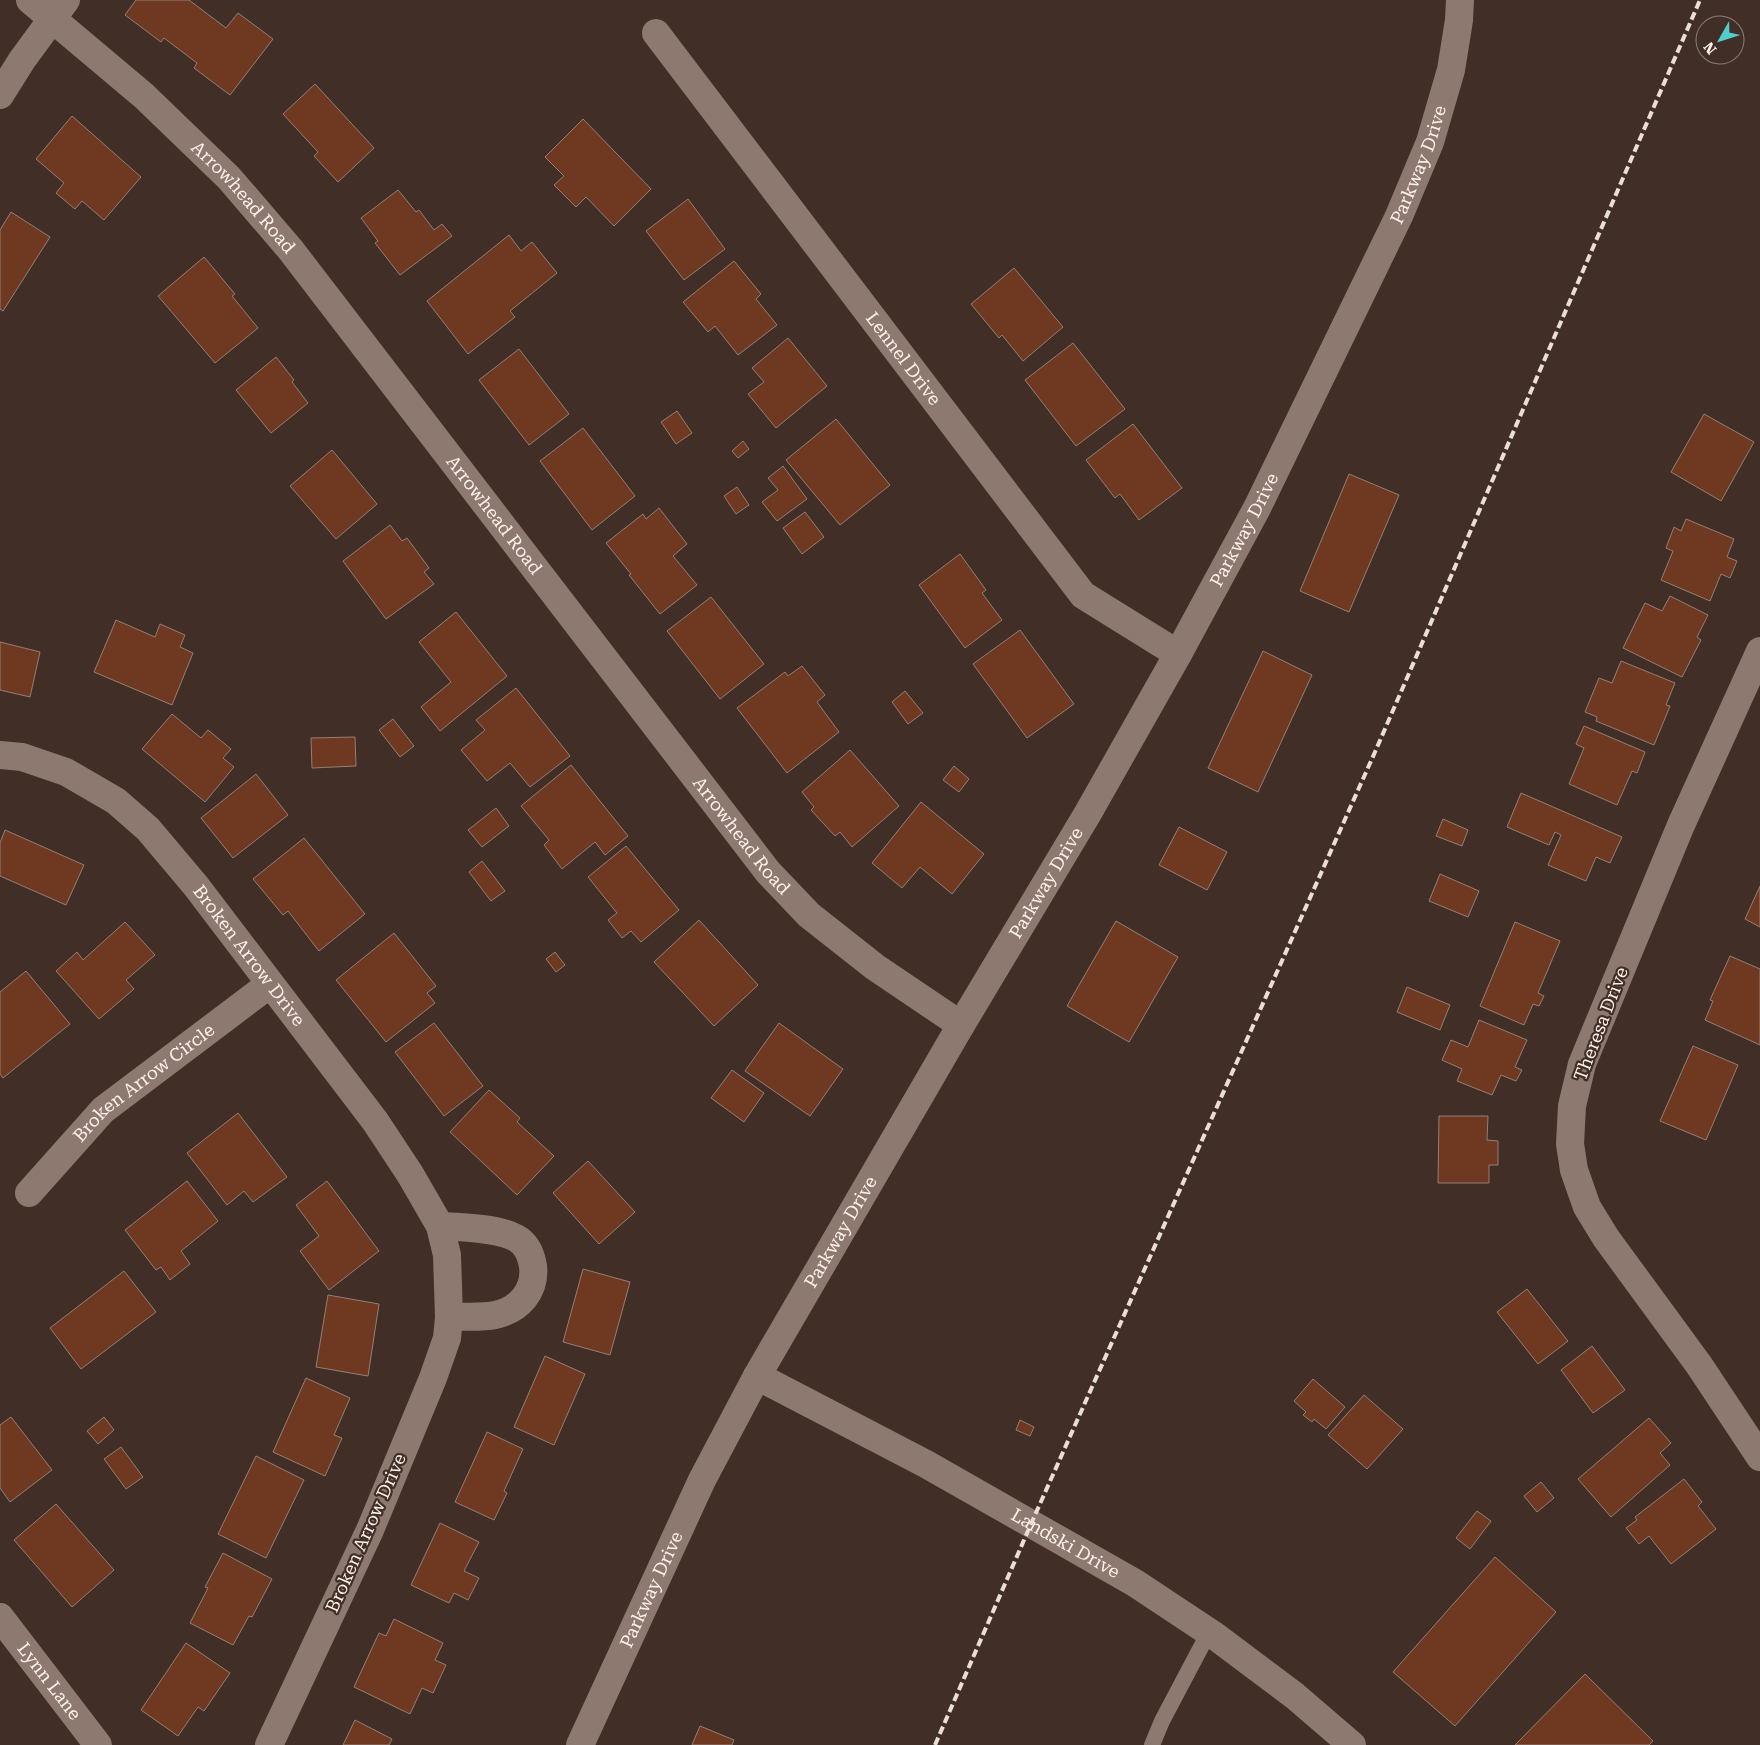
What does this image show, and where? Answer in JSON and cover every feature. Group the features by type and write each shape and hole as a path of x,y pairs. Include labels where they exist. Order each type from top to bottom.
{"street":[{"name":"Arrowhead Road","path":"30,0 59,9 229,178 290,249 768,872 809,915 867,962 960,1025"},
{"name":"Parkway Drive","path":"580,1745 702,1480 757,1376 960,1025 1088,813 1178,654 1257,508 1399,216 1430,142 1451,70 1459,20 1460,0"},
{"path":"0,95 22,60 59,9"},
{"name":"Lennel Drive","path":"656,34 1083,596 1178,654"},
{"name":"Theresa Drive","path":"1760,651 1681,825 1582,1064 1572,1106 1570,1144 1574,1170 1587,1207 1606,1238 1699,1365 1760,1457"},
{"name":"Broken Arrow Drive","path":"0,755 22,757 66,772 116,801 148,830 196,886 375,1121 410,1174 440,1226 446,1254 449,1317 447,1338 433,1378 374,1521 269,1745"},
{"name":"Broken Arrow Circle","path":"29,1193 103,1110 270,984"},
{"path":"440,1226 476,1228 516,1238 525,1244 531,1256 533,1272 531,1288 524,1298 506,1311 494,1315 449,1317"},
{"name":"Landski Drive","path":"757,1376 926,1464 1135,1583 1209,1632 1295,1696 1352,1745"},
{"name":"Lynn Lane","path":"0,1617 98,1745"}],"lane":[{"path":"1152,1745 1162,1721 1209,1632"}],"building":[{"path":"136,0 189,0 226,28 238,13 273,39 230,95 194,68 197,63 164,38 161,42 125,15"},
{"path":"315,84 374,148 338,182 314,156 318,152 283,114"},
{"path":"72,116 141,177 104,220 82,201 75,209 56,193 64,183 36,159"},
{"path":"583,119 651,189 614,226 586,197 576,207 554,185 564,176 545,157"},
{"path":"398,190 416,212 419,210 434,230 442,224 452,236 400,275 375,243 378,241 361,218"},
{"path":"688,199 725,249 684,280 646,231"},
{"path":"11,212 50,237 3,311 0,309 0,230"},
{"path":"509,235 521,251 532,242 557,273 510,311 515,317 468,354 427,301"},
{"path":"204,257 235,294 232,296 258,328 215,363 158,296"},
{"path":"734,261 761,294 756,299 777,325 738,355 715,326 708,332 683,302"},
{"path":"1014,268 1063,327 1023,361 1002,335 999,338 971,304"},
{"path":"788,338 827,386 776,428 748,394 764,382 752,368"},
{"path":"1073,343 1125,409 1076,446 1025,380"},
{"path":"519,349 569,414 529,445 479,380"},
{"path":"276,357 294,380 292,382 308,403 271,433 236,390"},
{"path":"677,411 692,433 676,444 661,422"},
{"path":"1704,414 1754,442 1721,501 1671,472"},
{"path":"836,419 890,485 840,525 786,460"},
{"path":"1133,424 1182,488 1139,520 1120,494 1115,498 1086,460"},
{"path":"583,428 635,496 592,530 540,461"},
{"path":"743,441 749,449 738,458 732,451"},
{"path":"332,450 377,504 336,539 290,486"},
{"path":"783,466 807,499 777,521 762,502 778,490 768,478"},
{"path":"1349,474 1399,495 1349,612 1300,591"},
{"path":"737,487 749,505 736,514 724,496"},
{"path":"659,508 687,544 673,556 697,585 660,614 606,543 643,514 646,519"},
{"path":"805,512 824,537 802,554 783,528"},
{"path":"1686,519 1734,539 1727,557 1737,561 1730,578 1721,574 1710,601 1661,580 1673,551 1666,548 1674,527 1681,531"},
{"path":"390,525 402,541 407,538 429,568 424,572 434,584 386,619 343,561"},
{"path":"960,554 986,590 982,593 1002,620 965,648 919,585"},
{"path":"1670,596 1708,615 1697,637 1701,640 1682,677 1623,648 1645,603 1662,611"},
{"path":"711,597 764,664 720,699 667,631"},
{"path":"456,612 507,676 440,731 421,707 451,682 419,642"},
{"path":"116,620 155,637 160,624 185,635 180,647 193,653 172,705 94,672"},
{"path":"1020,630 1074,704 1027,738 973,664"},
{"path":"0,642 40,652 30,697 0,690"},
{"path":"1263,651 1312,675 1258,792 1208,768"},
{"path":"1621,661 1675,683 1666,705 1670,706 1654,745 1596,721 1597,717 1585,712 1599,678 1612,683"},
{"path":"802,666 825,695 817,702 839,732 787,773 737,708 785,672 788,676"},
{"path":"516,688 570,756 530,787 510,763 487,781 461,750 485,730 476,720"},
{"path":"905,691 923,713 908,724 892,702"},
{"path":"172,714 201,738 208,730 231,749 223,758 234,767 205,802 142,749"},
{"path":"393,719 414,746 400,757 379,730"},
{"path":"1584,726 1645,752 1637,773 1632,771 1617,805 1569,784 1584,748 1576,744"},
{"path":"355,737 356,766 312,768 311,738"},
{"path":"850,750 899,806 852,847 840,832 835,836 811,810 814,807 802,792"},
{"path":"571,765 628,836 605,855 595,842 562,869 544,845 549,840 521,806"},
{"path":"954,766 969,779 959,792 943,780"},
{"path":"256,774 288,815 233,858 201,818"},
{"path":"1521,793 1622,837 1610,863 1596,857 1586,881 1548,865 1561,835 1555,832 1549,845 1507,827"},
{"path":"921,802 984,854 952,894 920,867 902,888 872,863"},
{"path":"496,808 509,826 482,847 468,830"},
{"path":"1443,819 1468,830 1462,846 1436,836"},
{"path":"1179,827 1227,852 1207,890 1159,865"},
{"path":"5,830 84,865 66,905 0,876 0,843"},
{"path":"304,838 365,914 319,951 288,911 283,915 253,879"},
{"path":"626,846 679,910 641,942 631,931 622,938 608,920 617,913 588,877"},
{"path":"482,861 505,891 491,901 469,872"},
{"path":"1440,874 1479,891 1468,917 1429,901"},
{"path":"1760,886 1760,927 1745,919"},
{"path":"699,920 758,985 714,1026 654,962"},
{"path":"1116,921 1178,957 1129,1042 1067,1006"},
{"path":"125,922 155,955 126,980 134,989 99,1019 56,971 77,952 83,960"},
{"path":"1515,922 1560,941 1538,993 1544,996 1539,1006 1533,1004 1524,1025 1480,1006"},
{"path":"394,933 436,986 427,993 435,1003 386,1042 336,980"},
{"path":"555,952 565,965 556,972 546,959"},
{"path":"1730,956 1760,969 1760,1045 1705,1020 1713,1001 1710,1000"},
{"path":"26,971 70,1024 3,1078 0,1074 0,992"},
{"path":"1407,987 1450,1005 1440,1030 1397,1012"},
{"path":"1479,1020 1527,1040 1515,1067 1522,1070 1516,1081 1501,1075 1492,1095 1457,1081 1462,1069 1442,1060 1451,1040 1468,1047"},
{"path":"434,1023 483,1086 444,1116 395,1052"},
{"path":"779,1023 843,1069 810,1116 745,1071"},
{"path":"1693,1046 1738,1065 1706,1140 1660,1121"},
{"path":"732,1070 764,1093 744,1122 711,1098"},
{"path":"489,1090 520,1118 517,1122 554,1156 517,1195 450,1132"},
{"path":"238,1113 287,1177 253,1202 244,1191 227,1205 187,1153"},
{"path":"1439,1116 1488,1116 1487,1140 1498,1141 1498,1165 1489,1165 1489,1183 1438,1183"},
{"path":"588,1161 635,1212 599,1244 553,1193"},
{"path":"187,1181 218,1221 181,1251 190,1264 170,1280 161,1267 156,1270 125,1230"},
{"path":"327,1181 379,1251 329,1290 300,1251 319,1236 296,1205"},
{"path":"583,1269 630,1282 610,1355 563,1342"},
{"path":"124,1271 156,1312 81,1369 50,1328"},
{"path":"1527,1289 1568,1341 1538,1364 1497,1312"},
{"path":"328,1295 379,1304 368,1376 316,1367"},
{"path":"1592,1346 1625,1390 1593,1413 1561,1370"},
{"path":"545,1356 585,1374 554,1445 514,1427"},
{"path":"306,1378 350,1398 334,1435 342,1438 325,1476 273,1452"},
{"path":"1313,1379 1345,1407 1326,1429 1314,1419 1312,1422 1303,1415 1306,1412 1294,1401"},
{"path":"1364,1395 1403,1429 1367,1469 1328,1435"},
{"path":"11,1417 52,1470 10,1502 0,1488 0,1425"},
{"path":"104,1417 114,1430 98,1444 87,1431"},
{"path":"1649,1418 1671,1443 1660,1453 1670,1465 1611,1517 1578,1479"},
{"path":"1020,1420 1034,1427 1030,1436 1016,1430"},
{"path":"487,1432 523,1449 504,1491 507,1493 494,1520 455,1502"},
{"path":"121,1447 143,1477 126,1489 104,1459"},
{"path":"256,1456 304,1480 266,1558 218,1534"},
{"path":"1684,1479 1702,1502 1698,1506 1716,1529 1671,1564 1649,1536 1639,1544 1626,1528 1637,1520 1635,1517"},
{"path":"1541,1482 1554,1498 1537,1512 1524,1496"},
{"path":"56,1504 114,1570 72,1607 14,1540"},
{"path":"1477,1511 1491,1521 1470,1549 1456,1538"},
{"path":"440,1523 479,1542 464,1571 479,1578 468,1600 454,1593 449,1603 411,1585"},
{"path":"223,1553 272,1579 252,1617 249,1616 233,1645 190,1623 208,1588 205,1587"},
{"path":"1495,1557 1556,1612 1455,1726 1393,1672"},
{"path":"394,1619 443,1643 435,1660 446,1665 433,1693 422,1688 410,1714 354,1687 379,1633 386,1636"},
{"path":"186,1643 230,1673 204,1711 198,1707 178,1736 141,1710"},
{"path":"1585,1674 1653,1741 1649,1745 1515,1745"},
{"path":"355,1720 392,1739 389,1745 343,1745"},
{"path":"700,1726 734,1740 732,1745 692,1745"}],"railway":[{"path":"935,1745 1031,1524 1375,752 1700,0"}]}
